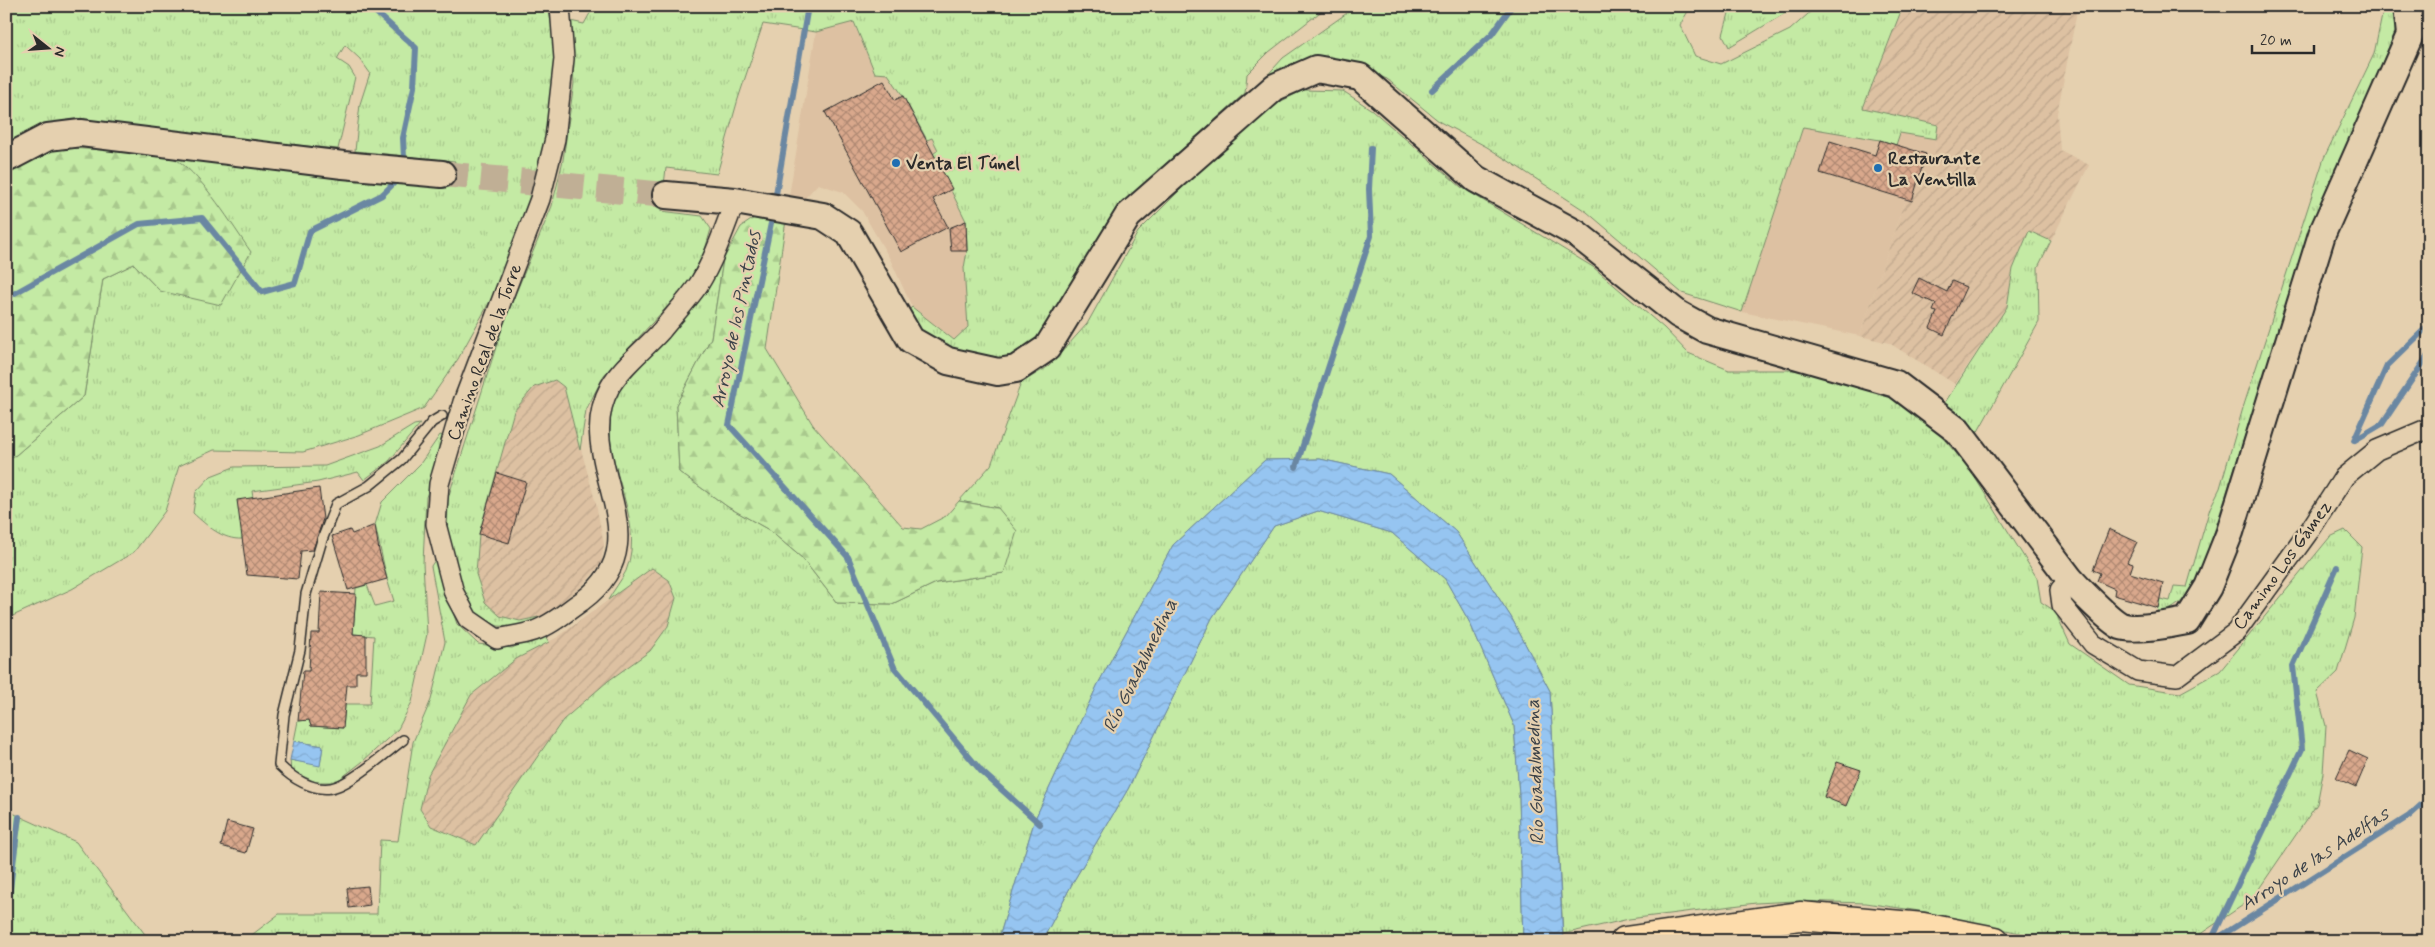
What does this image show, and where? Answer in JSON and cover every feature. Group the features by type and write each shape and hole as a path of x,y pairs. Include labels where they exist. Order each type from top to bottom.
{"highway":[{"path":"1625,941 1800,916 1923,927 1995,941"}],"street":[{"name":"Camino Real de la Torre","path":"560,6 564,59 555,139 540,199 463,402 439,484 436,524 454,593 468,619 497,639 535,631 555,620 591,594 610,573 618,552 618,528 599,436 601,411 610,387 698,284 716,251 735,201"},
{"path":"666,195 735,201 823,216 849,233 911,340 948,361 998,372 1016,369 1046,348 1128,216 1275,87 1316,69 1360,77 1476,178 1577,234 1678,314 1707,330 1896,384 1958,431 2084,595 2122,626 2162,627 2187,621 2208,587 2230,532 2322,234 2410,35 2407,6"},
{"path":"6,159 48,137 81,134 342,165 442,174"},
{"name":"Camino Los Gámez","path":"2070,579 2060,590 2062,605 2093,644 2138,671 2177,676 2236,632 2310,530 2344,476 2376,450 2429,428"}],"lane":[{"path":"403,740 358,774 332,788 316,788 290,777 279,765 284,715 300,650 306,594 322,540 336,504 369,486 402,460 432,422 442,416"}],"shaded area":[{"path":"1903,6 2078,6 2057,114 2060,150 2089,165 2051,241 2029,231 2013,269 2007,307 1955,384 1889,343 1860,336 1905,199 1912,201 1918,180 1932,183 1937,125 1863,108"},
{"path":"853,22 875,73 888,74 903,96 927,140 932,138 939,151 933,154 966,221 967,251 964,268 968,326 955,340 912,307 890,259 862,211 843,192 818,184 804,199 789,196 816,32"},
{"path":"1803,127 1880,140 1896,145 1900,133 1936,139 1932,183 1912,201 1905,199 1860,336 1742,312"},
{"path":"555,380 564,387 596,504 604,544 601,564 582,586 543,616 520,621 500,616 485,602 476,574 479,534 514,411 534,387"},
{"path":"652,568 669,580 676,598 668,626 650,651 608,681 563,720 477,846 431,826 420,809 428,775 471,695 516,659 558,637"}],"green space":[{"path":"6,6 548,6 557,55 542,164 529,206 500,283 458,359 424,408 359,435 303,452 214,450 179,466 165,511 134,552 72,589 6,619 6,459 16,455 84,396 103,279 134,264 160,291 208,192 176,159 447,185 455,161 355,151 360,104 370,73 360,59 345,45 337,59 349,67 355,77 338,149 81,124 6,146"},
{"path":"594,6 1056,6 1058,9 1091,9 1099,6 1328,6 1269,52 1247,74 1245,93 1116,208 1069,296 1033,342 1005,359 980,360 949,350 924,333 905,314 912,307 954,340 968,327 964,268 967,251 966,221 933,154 938,150 932,138 927,140 903,96 888,74 875,73 854,22 816,32 763,24 738,99 717,174 666,168 661,211 702,216 711,229 704,253 687,285 604,375 586,410 580,450 564,387 555,380 534,387 514,411 479,534 476,574 485,602 500,616 520,621 543,616 520,627 498,626 477,617 459,588 447,546 448,498 505,319 552,206 563,160 574,83 570,21 584,24"},
{"path":"1357,6 1691,6 1680,25 1695,56 1721,64 1790,30 1817,6 1903,6 1863,108 1938,125 1936,139 1900,133 1896,145 1880,140 1803,127 1742,312 1682,293 1587,212 1487,147 1440,122 1387,79 1344,62 1305,60 1264,79 1283,58"},
{"path":"1731,6 1797,6 1729,47 1723,35"},
{"path":"2384,6 2397,6 2395,32 2304,250 2198,583 2180,603 2156,616 2160,599 2170,601 2174,586 2187,587 2210,508 2220,488 2243,408 2324,158 2374,54"},
{"path":"1304,90 1343,91 1372,110 1461,187 1593,267 1664,328 1688,353 1729,370 1795,370 1851,383 1900,399 1928,421 1969,468 2037,578 2041,602 2055,611 2070,644 2129,685 2180,693 2220,671 2330,537 2345,530 2362,547 2354,618 2338,672 2317,692 2326,726 2323,773 2317,804 2252,899 2190,941 2055,941 1926,912 1866,903 1795,901 1756,903 1629,919 1563,934 1550,691 1511,617 1456,532 1389,474 1320,459 1265,460 1173,545 1098,684 1035,819 998,941 244,941 279,914 377,914 380,840 398,841 413,742 431,700 445,642 431,566 435,560 457,624 478,644 512,648 543,633 549,642 516,659 471,695 428,775 420,809 431,826 476,845 563,720 608,681 650,651 668,626 676,598 669,580 652,568 608,600 626,571 631,550 631,528 615,463 610,419 619,390 634,370 693,306 723,260 711,338 676,405 679,472 728,507 769,530 802,558 837,603 892,604 936,583 1004,573 998,508 959,501 991,465 1021,383 1049,366 1087,324 1138,232 1197,173 1271,106"},
{"path":"56,148 139,153 169,157 177,160 207,190 251,252 221,305 160,291 134,264 103,279 84,396 16,455 6,459 6,178 14,165"},
{"path":"754,218 786,220 767,349 813,425 903,527 921,529 946,516 959,501 998,508 1017,531 1004,573 936,583 892,604 837,603 802,558 769,530 728,507 679,472 676,405 711,338 723,260 741,227"},
{"path":"2029,231 2051,241 2038,267 2039,322 1976,435 1944,404 2007,307 2013,269"},
{"path":"420,424 389,461 364,480 358,472 318,482 252,491 253,498 242,539 222,535 193,513 196,492 211,476 234,467 325,466 380,446 414,425"},
{"path":"440,435 448,437 426,497 423,563 427,634 412,702 398,729 362,762 336,782 316,782 291,771 290,760 320,765 323,746 294,741 298,721 309,720 311,726 343,728 345,704 370,704 374,636 353,634 356,588 367,585 375,606 394,601 375,525 382,502 420,464"},
{"path":"1318,511 1392,533 1445,579 1470,623 1514,725 1519,795 1523,941 1042,941 1073,882 1128,789 1212,618 1274,526"},
{"path":"6,810 76,842 150,941 6,941"}],"water":[{"name":"Río Guadalmedina","path":"1320,459 1389,474 1456,532 1511,617 1550,691 1563,941 1523,941 1519,795 1514,725 1470,623 1445,579 1392,533 1318,511 1274,526 1212,618 1128,789 1073,882 1042,941 998,941 1035,819 1098,684 1173,545 1265,460"},
{"path":"294,741 323,746 320,766 290,760"}],"building":[{"path":"884,80 895,100 903,96 952,189 933,199 948,227 901,252 825,112"},
{"path":"1880,140 1926,154 1912,201 1820,173 1830,141 1875,155"},
{"path":"966,221 967,251 951,251 949,228"},
{"path":"1919,278 1947,292 1952,281 1966,287 1944,335 1930,328 1937,312 1933,311 1936,304 1912,293"},
{"path":"497,473 526,482 509,543 479,534"},
{"path":"319,488 323,519 313,550 301,551 298,579 247,575 237,500"},
{"path":"375,525 379,551 387,579 348,590 332,536 350,530 352,534"},
{"path":"2109,529 2137,542 2127,562 2133,564 2130,573 2163,583 2158,608 2114,595 2115,589 2097,581 2100,573 2093,570"},
{"path":"321,592 356,594 353,634 366,635 366,672 356,672 356,685 347,685 343,728 311,726 309,720 298,721 303,671 309,671 311,633 319,633"},
{"path":"2349,750 2368,759 2356,787 2336,778"},
{"path":"1837,762 1861,770 1846,806 1824,797"},
{"path":"227,822 253,829 246,853 221,846"},
{"path":"368,886 370,905 349,908 347,888"}],"waterway":[{"path":"369,6 416,48 414,87 403,138 404,157"},
{"name":"Arroyo de los Pintados","path":"776,194 808,6"},
{"path":"1432,90 1492,34 1512,6"},
{"path":"1296,467 1371,236 1369,189 1371,148"},
{"path":"6,298 139,224 202,218 262,292 295,283 310,231 382,195 395,182"},
{"name":"Arroyo de los Pintados","path":"771,223 729,425 848,557 894,667 981,771 1040,824"},
{"path":"2354,440 2387,366 2429,325"},
{"path":"2355,440 2382,424 2429,354"},
{"path":"2211,941 2302,749 2293,666 2337,567"},
{"name":"Arroyo de las Adelfas","path":"2213,941 2409,816 2429,798"},
{"path":"6,920 19,817"}],"tunnel":[{"path":"442,174 666,195"}],"place":[{"name":"Venta El Túnel","path":"896,163"},
{"name":"Restaurante La Ventilla","path":"1878,168"}]}
